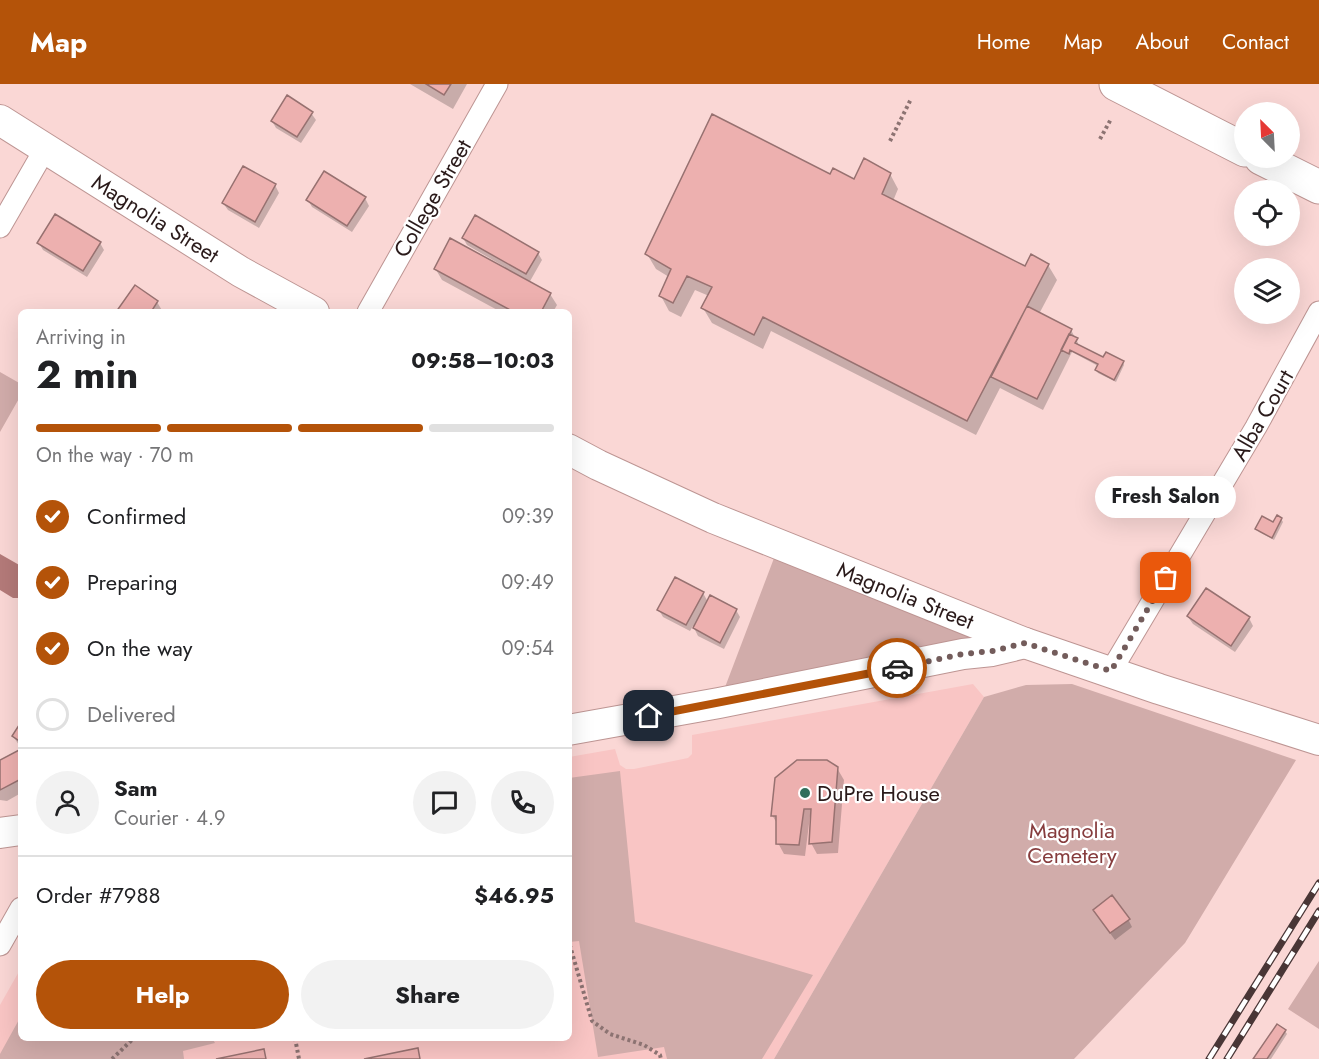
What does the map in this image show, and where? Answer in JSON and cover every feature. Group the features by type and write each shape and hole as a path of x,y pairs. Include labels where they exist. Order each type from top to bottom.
{"main road":[{"path":"1116,84 1234,144"},
{"path":"1283,168 1318,184"}],"street":[{"name":"College Street","path":"370,309 497,84"},
{"name":"Magnolia Street","path":"0,120 242,272 309,309"},
{"path":"0,227 45,149"},
{"name":"Alba Court","path":"1111,671 1256,427 1319,312"},
{"name":"Magnolia Street","path":"572,451 713,518 1025,643 1319,740"},
{"path":"572,729 719,703 963,654 993,651 1025,643"},
{"path":"0,833 18,830"},
{"path":"0,945 18,913"}],"path":[{"path":"891,141 911,99"},
{"path":"1100,139 1111,118"},
{"path":"572,953 592,1021 610,1034 644,1045 661,1059"},
{"path":"112,1059 131,1041"},
{"path":"296,1041 299,1059"}],"shaded area":[{"path":"0,554 18,564 18,598 13,598 0,590"},
{"path":"973,684 984,697 774,1059 0,1059 0,1005 18,973 18,1041 572,1041 572,756 615,749 620,765 626,769 634,769 688,758 692,754 692,735"}],"green space":[{"path":"0,372 18,382 18,400 0,432"},
{"path":"779,545 1025,643 719,703"},
{"name":"Magnolia Cemetery","path":"1072,684 1296,760 1185,943 1074,1059 774,1059 984,697 1026,685"},
{"path":"620,771 635,922 813,975 762,1059 667,1059 664,1047 598,1057 579,941 572,942 572,778"},
{"path":"1319,961 1319,1029 1288,1009"},
{"path":"18,1021 18,1041 214,1041 215,1043 183,1051 184,1059 0,1059 0,1054"}],"building":[{"path":"426,84 451,84 444,95"},
{"path":"287,95 313,112 297,137 271,121"},
{"path":"712,114 830,174 833,168 854,179 864,158 891,173 882,194 1025,266 1031,254 1049,264 967,421 763,317 754,335 701,308 712,287 687,276 673,303 659,296 671,269 645,254"},
{"path":"243,166 276,184 255,222 222,203"},
{"path":"324,171 366,197 347,226 306,200"},
{"path":"55,214 101,242 83,271 37,243"},
{"path":"475,215 539,252 526,274 462,238"},
{"path":"450,238 551,293 543,309 508,309 434,269"},
{"path":"135,285 158,301 153,309 118,309"},
{"path":"1027,306 1072,329 1037,399 991,377"},
{"path":"1069,334 1078,338 1075,343 1103,357 1106,352 1124,361 1114,380 1095,370 1098,364 1070,350 1069,354 1061,350"},
{"path":"1277,515 1282,518 1272,538 1255,529 1262,516 1273,522"},
{"path":"675,577 704,592 686,625 657,610"},
{"path":"1206,588 1250,617 1231,646 1187,616"},
{"path":"710,595 737,609 720,643 693,628"},
{"path":"18,727 18,740 12,736"},
{"path":"18,751 18,781 0,790 0,760"},
{"name":"DuPre House","path":"797,760 827,760 838,767 832,842 809,844 811,809 804,809 799,845 776,844 776,816 771,816 775,778"},
{"path":"1112,895 1130,919 1110,933 1093,910"},
{"path":"1277,1024 1286,1030 1267,1059 1253,1059"},
{"path":"418,1048 420,1059 364,1059"},
{"path":"264,1049 266,1059 216,1059"}],"railway":[{"path":"1209,1059 1319,883"},
{"path":"1227,1059 1319,911"}],"way so far":[{"path":"897,668 1025,643 1111,671 1166,578"}],"place":[{"name":"Fresh Salon","path":"1166,578"},
{"name":"DuPre House","path":"805,793"}],"route":[{"path":"649,716 897,668"}]}
